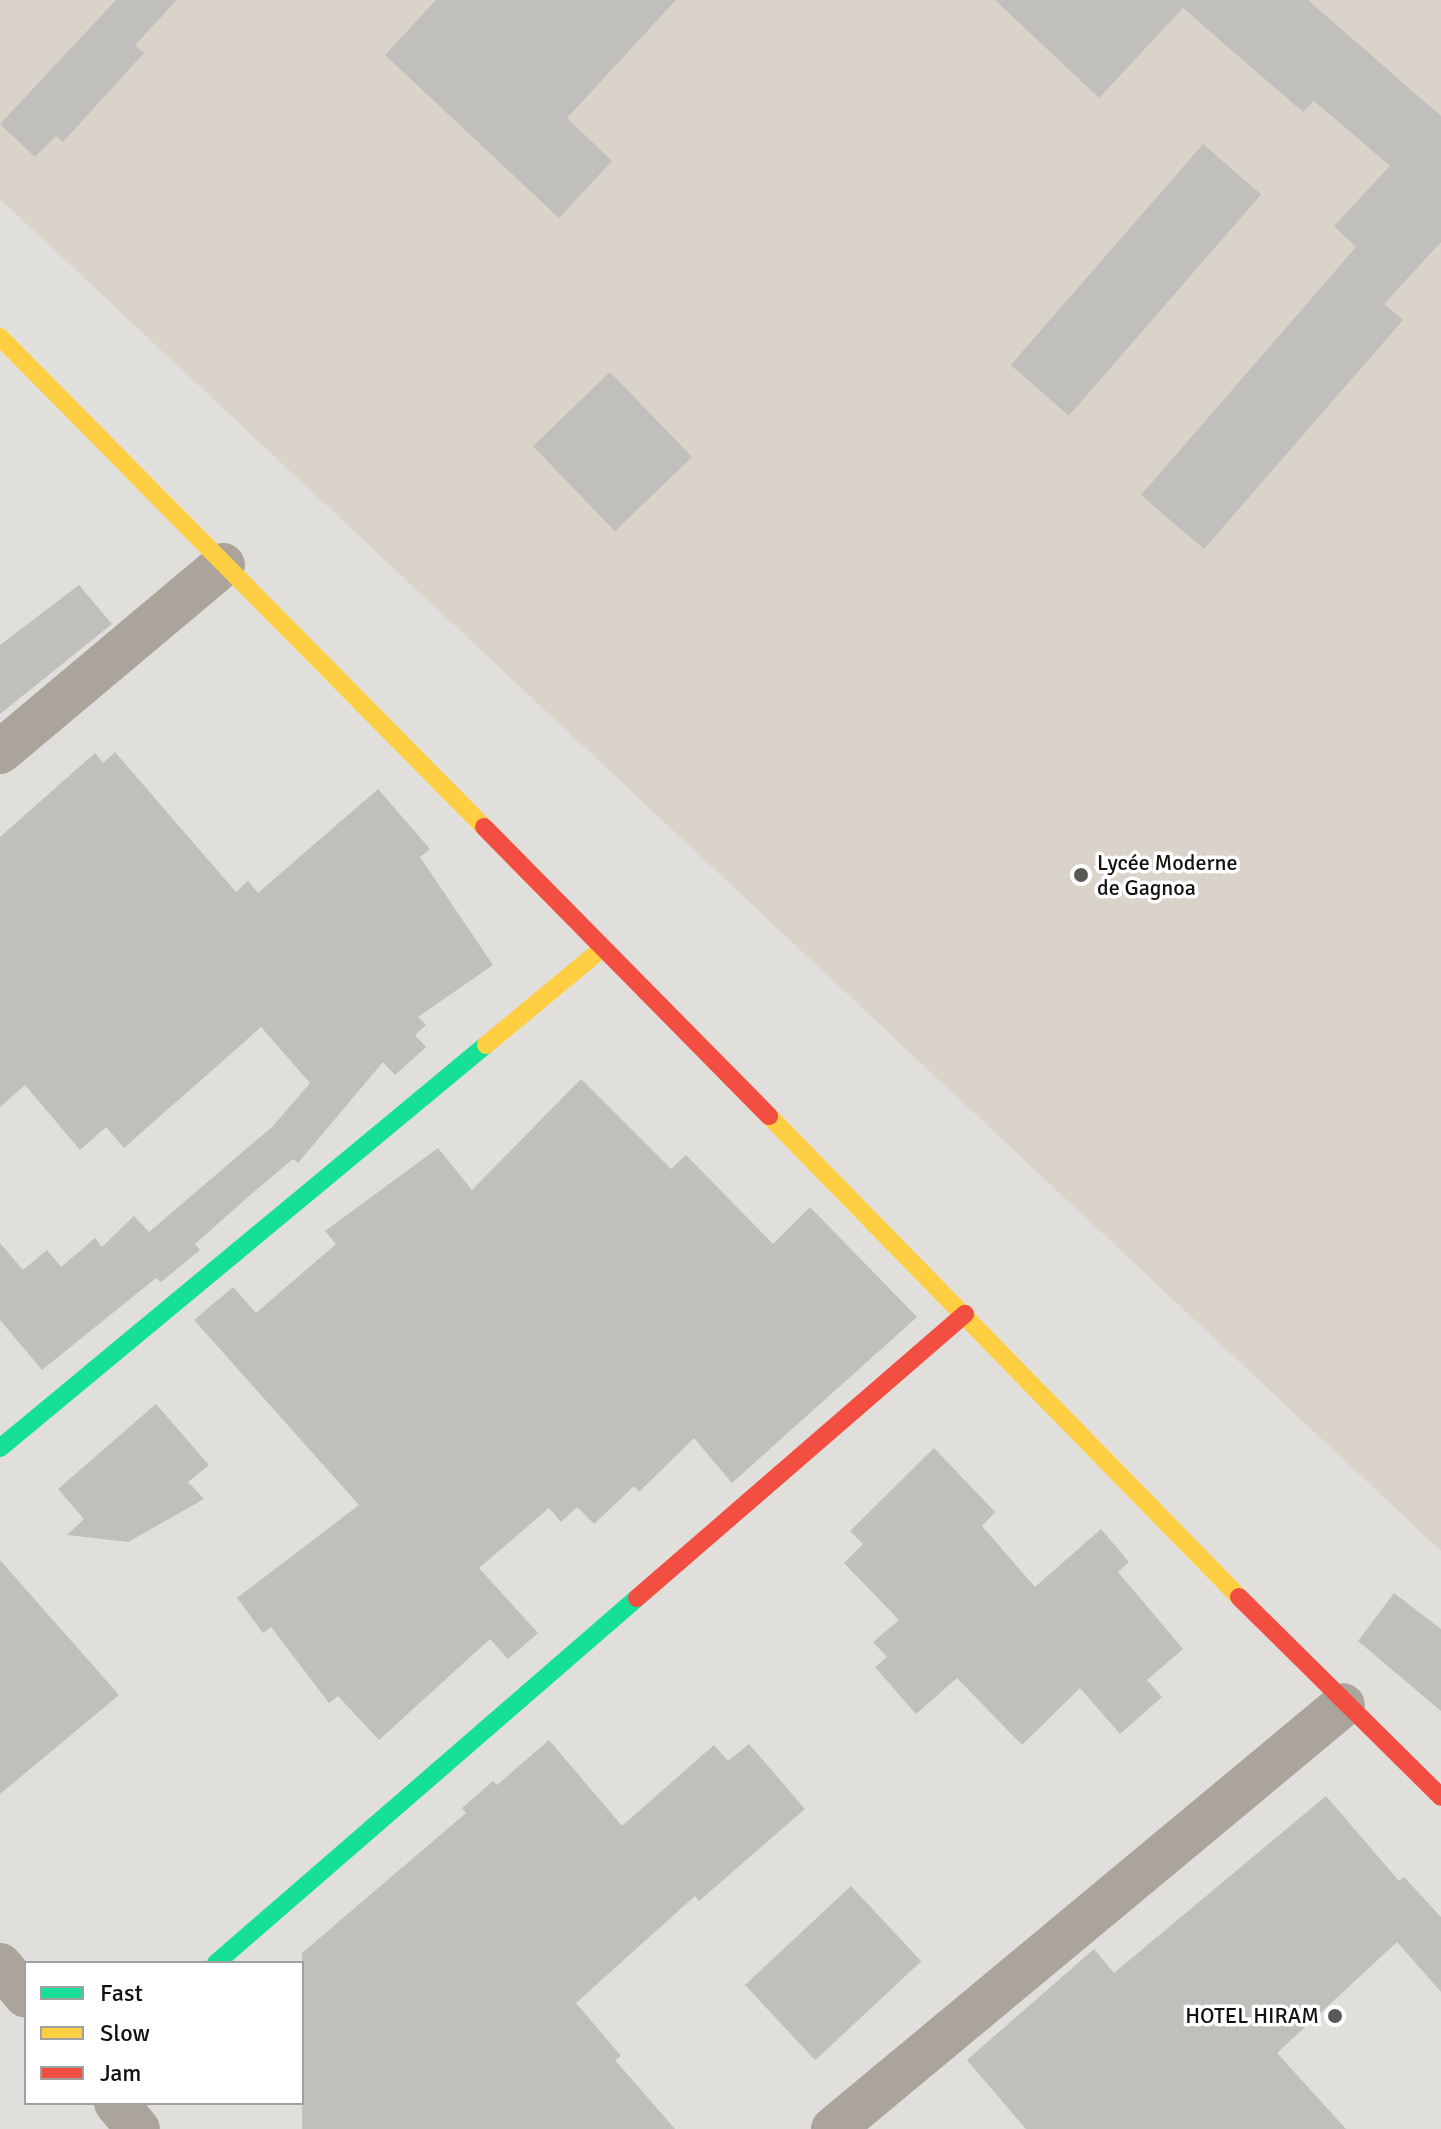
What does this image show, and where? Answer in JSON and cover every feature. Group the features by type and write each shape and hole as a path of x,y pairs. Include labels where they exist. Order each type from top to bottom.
{"street":[{"path":"0,337 965,1314 1343,1705 1441,1797"},
{"path":"0,752 223,565"},
{"path":"0,1448 603,948"},
{"path":"218,1961 965,1314"},
{"path":"833,2129 1343,1705"},
{"path":"0,1965 24,1994"}],"shaded area":[{"name":"Lycée Moderne de Gagnoa","path":"0,0 1441,0 1441,1551 0,199"}],"building":[{"path":"116,0 177,0 135,45 144,53 63,142 56,136 35,157 0,124"},
{"path":"436,0 676,0 567,118 612,161 559,218 385,55"},
{"path":"995,0 1308,0 1441,116 1441,242 1384,304 1403,320 1204,549 1141,495 1356,247 1334,226 1390,166 1314,101 1303,112 1183,8 1099,98"},
{"path":"1203,144 1261,195 1069,416 1011,365"},
{"path":"610,372 692,457 615,531 533,446"},
{"path":"79,585 112,624 0,714 0,645"},
{"path":"115,752 236,892 248,881 258,893 378,789 430,849 420,857 493,965 418,1017 426,1025 415,1035 426,1047 395,1075 383,1062 298,1163 293,1159 256,1190 195,1244 200,1250 161,1282 156,1278 42,1370 0,1320 0,1243 23,1270 47,1250 61,1267 95,1238 102,1247 134,1216 149,1232 273,1126 310,1083 261,1027 124,1148 106,1127 80,1150 25,1085 0,1107 0,837 95,753 103,763"},
{"path":"581,1079 671,1169 686,1155 773,1244 810,1207 917,1317 732,1483 694,1438 639,1492 634,1486 594,1524 577,1507 561,1522 549,1508 479,1568 538,1633 508,1659 490,1639 379,1740 338,1696 329,1703 271,1627 263,1633 237,1598 359,1505 194,1320 233,1287 256,1313 336,1244 325,1231 438,1148 472,1190"},
{"path":"156,1404 209,1465 188,1482 204,1499 128,1542 67,1535 84,1519 58,1489"},
{"path":"934,1448 995,1512 982,1526 1035,1587 1101,1529 1129,1562 1118,1572 1183,1649 1147,1680 1162,1697 1120,1734 1080,1688 1022,1745 957,1678 916,1714 875,1667 887,1657 873,1642 899,1620 844,1563 863,1544 850,1531"},
{"path":"0,1560 119,1695 0,1794"},
{"path":"1394,1593 1441,1629 1441,1711 1358,1641"},
{"path":"549,1740 622,1826 714,1745 728,1761 749,1744 805,1809 699,1901 695,1896 576,2003 621,2056 615,2060 675,2129 302,2129 302,1953 466,1813 462,1808 493,1781 497,1785"},
{"path":"1326,1796 1399,1881 1404,1877 1441,1917 1441,1992 1397,1942 1277,2053 1346,2129 1026,2129 967,2060 1094,1949 1114,1973"},
{"path":"851,1886 921,1961 815,2060 745,1985"}],"traffic: fast":[{"path":"0,1448 486,1045"},
{"path":"218,1961 637,1598"}],"traffic: slow":[{"path":"0,337 484,827"},
{"path":"486,1045 603,948"},
{"path":"769,1116 1239,1597"}],"traffic: jam":[{"path":"484,827 769,1116"},
{"path":"637,1598 965,1314"},
{"path":"1239,1597 1441,1797"}],"place":[{"name":"Lycée Moderne de Gagnoa","path":"1081,875"},
{"name":"HOTEL HIRAM","path":"1335,2016"}]}
